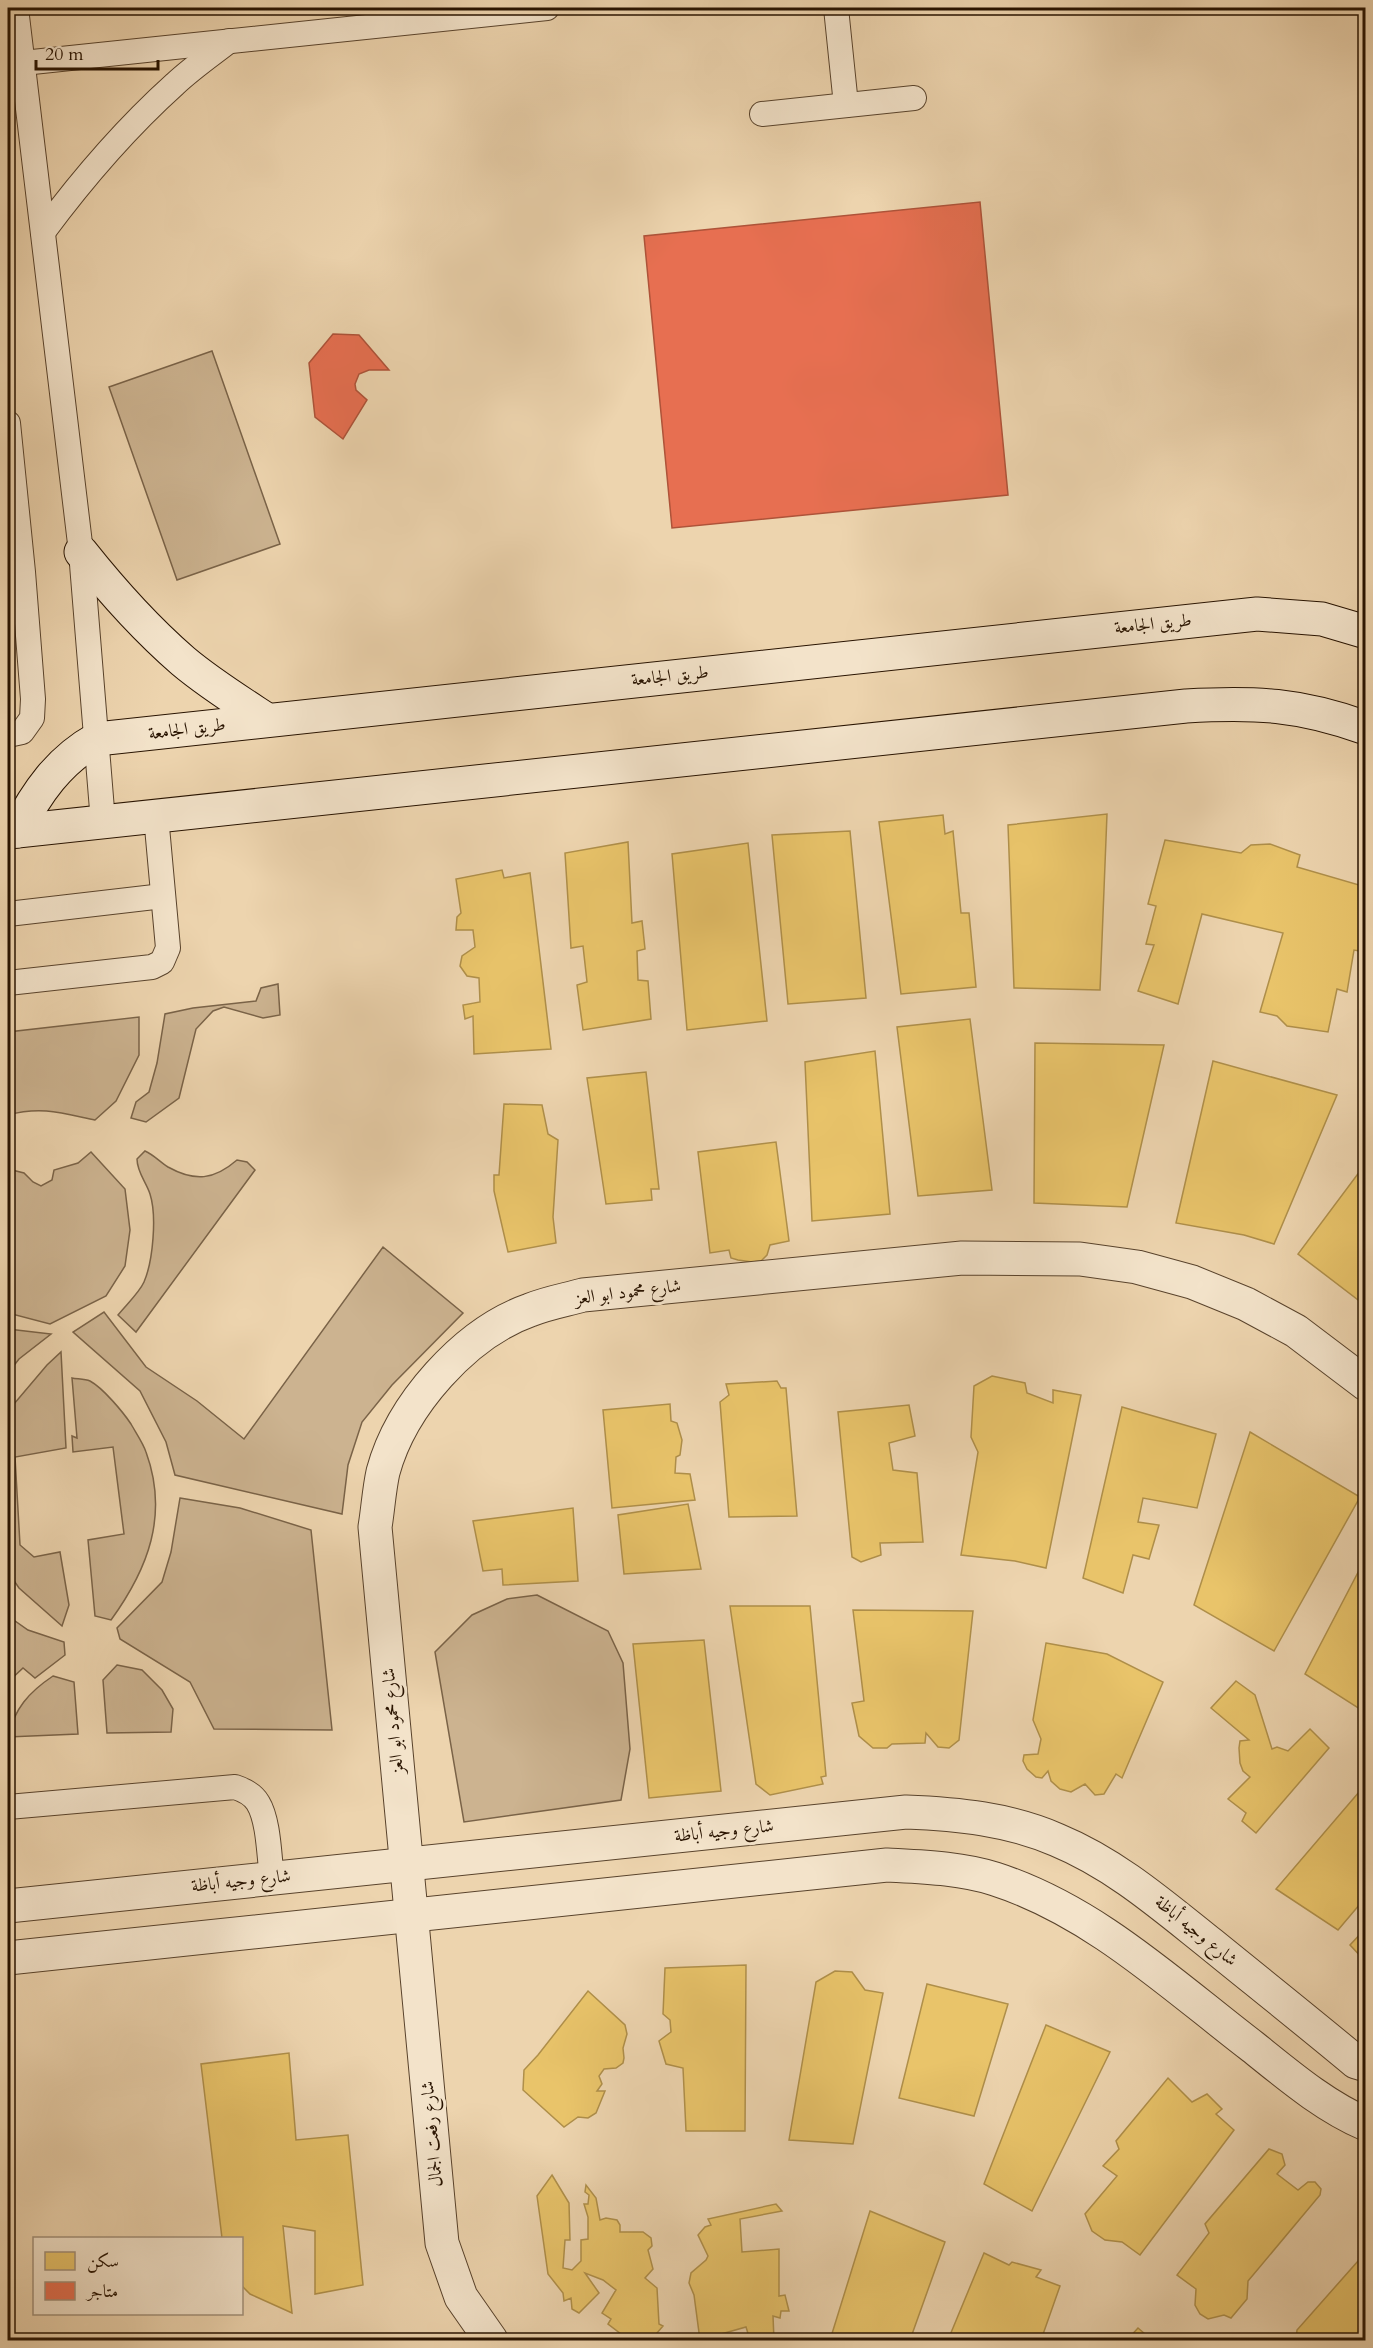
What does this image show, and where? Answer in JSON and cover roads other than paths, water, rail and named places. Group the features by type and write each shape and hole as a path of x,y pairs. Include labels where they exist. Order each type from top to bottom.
{"street":[{"path":"81,552 113,592 147,628 185,662 224,692 267,720"},
{"name":"طريق الجامعة","path":"12,832 49,780 78,750 97,739 1257,614 1322,619 1365,632"},
{"name":"طريق الجامعة","path":"12,832 1186,706 1242,703 1288,706 1334,717 1365,728"},
{"name":"شارع محمود ابو العز","path":"411,1916 375,1527 383,1471 405,1420 438,1374 479,1336 521,1314 583,1295 962,1258 1080,1259 1137,1267 1181,1279 1246,1304 1296,1331 1365,1384"},
{"name":"شارع وجيه أباظة","path":"8,1906 906,1812 958,1814 1008,1823 1056,1839 1103,1862 1145,1891 1356,2062 1365,2066"},
{"path":"8,1958 887,1865 941,1868 993,1879 1043,1897 1090,1923 1306,2088 1351,2118 1365,2124"},
{"name":"شارع رفعت الجمال","path":"411,1916 442,2243 461,2297 491,2340"}],"lane":[{"path":"16,8 81,552 103,822"},
{"path":"23,63 548,8"},
{"path":"836,8 846,105"},
{"path":"43,232 83,178 128,128 177,82 230,41"},
{"path":"762,114 914,98"},
{"path":"8,423 33,699 32,718 22,732 8,735"},
{"path":"8,605 23,572"},
{"path":"8,983 152,967 162,962 168,948 156,816"},
{"path":"8,914 163,896"},
{"path":"8,1807 235,1786 248,1792 257,1801 263,1814 272,1878"}]}
